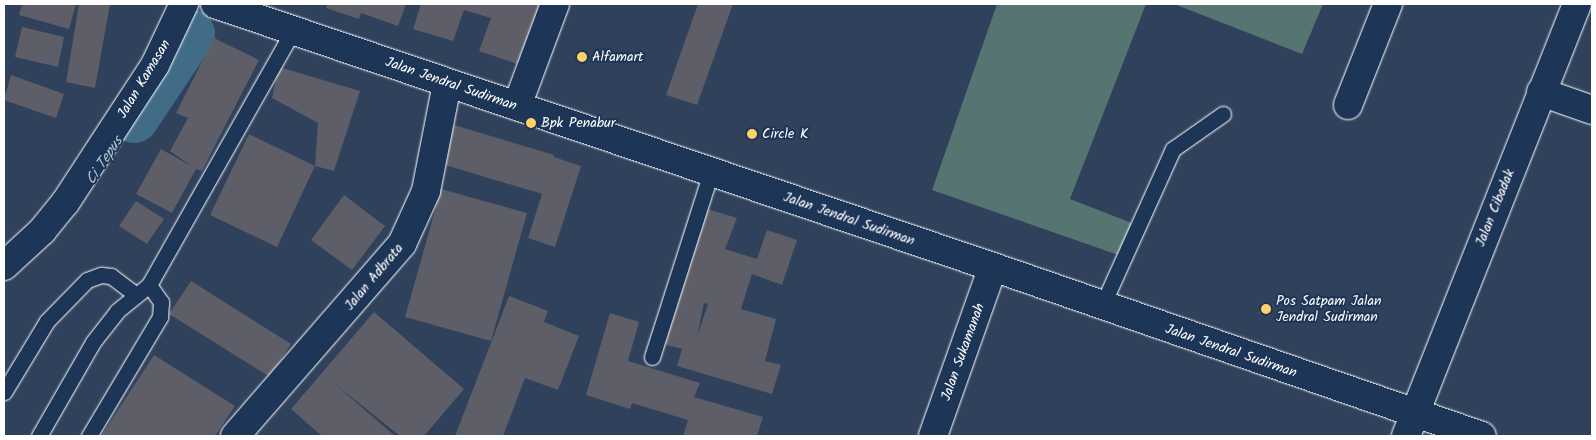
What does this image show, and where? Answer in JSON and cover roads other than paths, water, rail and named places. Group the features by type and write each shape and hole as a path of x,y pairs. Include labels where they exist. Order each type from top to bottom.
{"main road":[{"name":"Jalan Kamasan","path":"4,266 42,232 65,203 155,65 181,14 184,4"},
{"name":"Jalan Jendral Sudirman","path":"217,4 294,29 447,84 993,267 1102,306 1410,425 1482,436"},
{"path":"517,106 555,4"},
{"path":"1348,105 1388,4"},
{"name":"Jalan Cibadak","path":"1410,425 1576,4"},
{"name":"Jalan Adbrata","path":"235,436 402,244 426,191 447,84"},
{"path":"1541,92 1592,110"},
{"name":"Jalan Sukamanah","path":"933,436 993,267"}],"lane":[{"path":"39,436 93,342 117,311 149,285 294,29"},
{"path":"1102,306 1173,149 1223,114"},
{"path":"652,357 711,172"},
{"path":"4,392 47,321 87,280 101,275 111,276 136,295"},
{"path":"89,436 160,317 161,302 149,285"}],"waterway":[{"name":"Ci Tepus","path":"134,118 190,34"}],"place":[{"name":"Alfamart","path":"582,57"},
{"name":"Bpk Penabur","path":"531,123"},
{"name":"Circle K","path":"752,134"},
{"name":"Pos Satpam Jalan Jendral Sudirman","path":"1266,309"}]}
